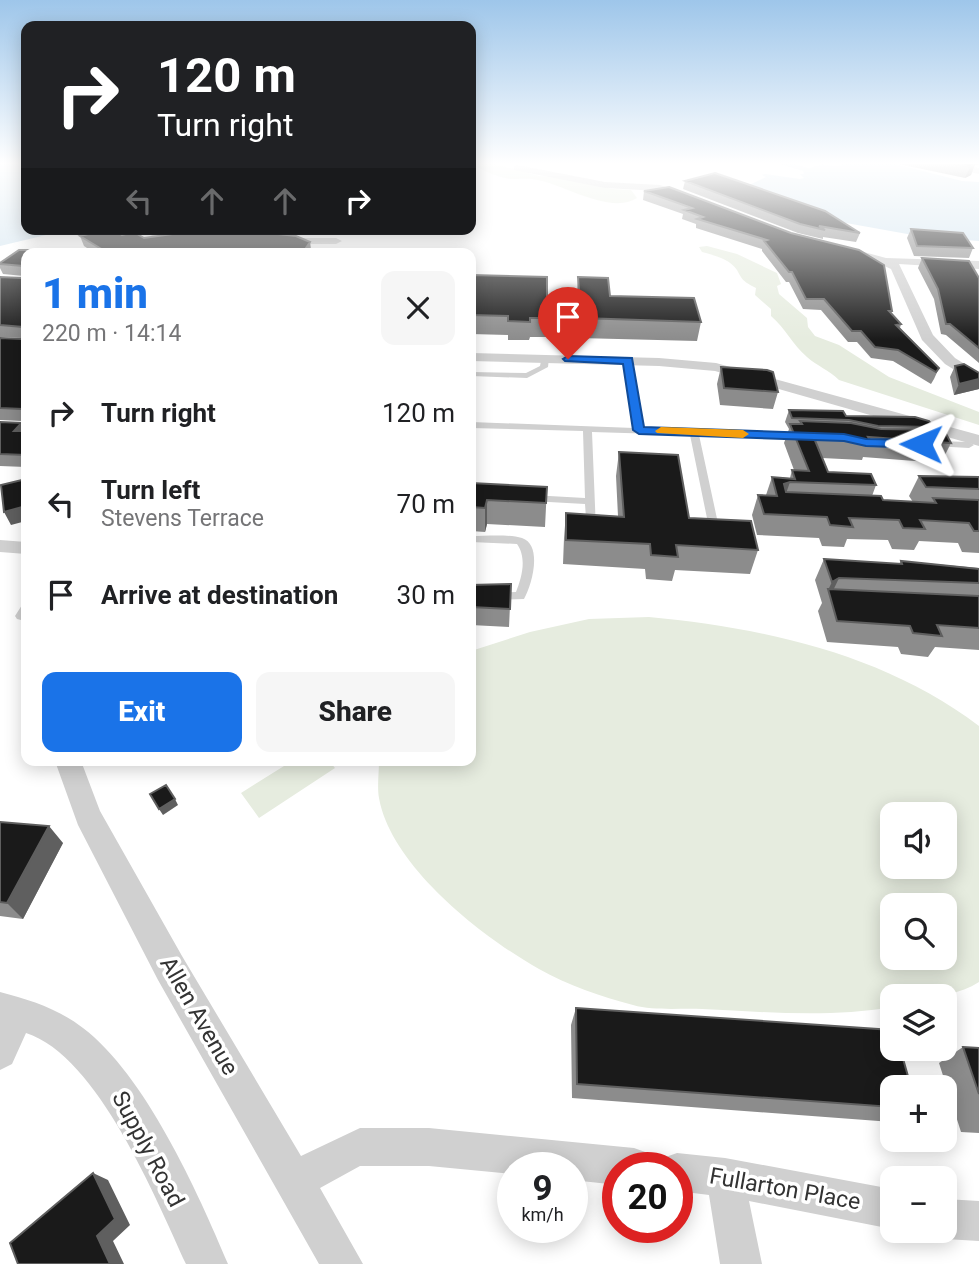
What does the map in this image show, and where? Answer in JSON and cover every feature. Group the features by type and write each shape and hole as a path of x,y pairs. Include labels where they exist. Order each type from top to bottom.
{"street":[{"path":"158,235 163,238 182,235"},
{"path":"290,235 336,241"},
{"path":"332,248 340,235"},
{"path":"823,245 886,261 919,260 979,265"},
{"path":"886,261 901,274 927,337 950,361 979,380"},
{"path":"476,357 682,363 733,371 926,424 974,443"},
{"path":"0,547 21,548"},
{"name":"Allen Avenue","path":"70,766 88,816 170,968 342,1264"},
{"path":"0,1052 9,1012"},
{"name":"Supply Road","path":"9,1012 65,1035 108,1078 128,1106 207,1264"},
{"path":"294,1181 335,1157 360,1147 429,1147 602,1164"},
{"name":"Fullarton Place","path":"693,1174 725,1177 880,1207"},
{"path":"725,1177 740,1264"},
{"path":"957,1220 979,1221"}],"lane":[{"path":"476,374 527,376 544,367 545,358"},
{"path":"628,361 639,430"},
{"path":"476,425 817,436"},
{"path":"587,429 591,531"},
{"path":"694,432 715,528"},
{"path":"928,444 974,443"},
{"path":"524,498 591,500"},
{"path":"476,539 520,541 526,544 528,551 524,587 520,596 476,597"}],"shaded area":[{"path":"707,246 737,254 777,273 781,284 777,286 779,294 807,318 808,327 815,336 839,345 889,377 979,412 979,425 839,380 802,352 771,316 771,309 755,295 756,288 744,280 734,266 721,258 702,252 699,247"},
{"path":"649,617 736,629 822,649 904,680 942,701 979,726 979,982 957,992 957,984 880,984 880,1009 869,1010 797,1013 658,1009 641,1007 585,990 516,955 466,919 420,874 387,824 378,794 379,766 476,766 476,649 530,632 589,619"},
{"path":"284,766 335,768 259,818 241,793"}],"water":[{"path":"0,222 21,222 21,235 46,235 0,246"},
{"path":"840,222 979,222 979,241 924,237"}],"building":[{"path":"707,222 762,222 791,233 859,250 884,265 892,311 889,311 901,324 896,325 939,368 936,372 898,350 875,347 861,331 852,331 824,299 806,299 792,272 789,272 764,241 767,240"},
{"path":"795,222 842,222 860,233 819,226 825,230"},
{"path":"911,229 963,233 973,248 917,246"},
{"path":"139,235 144,238 165,235 287,235 310,242 306,248 100,248 80,236"},
{"path":"19,250 21,266 0,264 0,263"},
{"path":"922,258 969,261 979,278 979,348 950,324 946,324 938,289"},
{"path":"476,275 547,277 547,318 530,318 530,322 508,321 508,316 476,315"},
{"path":"0,277 21,278 21,327 0,325"},
{"path":"578,277 608,278 610,296 694,298 701,322 581,318"},
{"path":"0,338 21,339 21,409 0,408"},
{"path":"964,364 979,373 979,379 959,384 955,366"},
{"path":"721,367 773,372 778,392 724,388"},
{"path":"789,410 843,411 846,416 915,417 929,421 933,427 878,426 849,420 792,418"},
{"path":"800,421 851,423 881,429 944,430 951,443 868,437 870,440 814,438 828,472 871,474 876,485 790,482 784,484 786,492 881,496 883,500 936,503 933,498 979,500 979,531 974,531 969,523 920,520 925,529 903,528 899,520 849,518 853,527 830,525 827,517 764,514 758,495 777,496 772,477 795,479 792,470 809,471 790,424 802,424"},
{"path":"0,422 21,423 14,431 21,431 21,455 0,454"},
{"path":"619,452 678,455 689,518 751,521 758,550 676,545 678,557 651,555 650,544 566,540 566,513 624,517"},
{"path":"919,476 979,477 979,489 926,487"},
{"path":"21,480 21,507 4,512 1,485"},
{"path":"476,483 547,487 546,503 487,500 485,508 476,507"},
{"path":"824,559 902,564 901,561 979,569 979,583 839,578 832,582"},
{"path":"511,584 510,609 476,607 476,585"},
{"path":"828,589 979,596 979,628 937,625 942,636 913,633 910,626 837,621"},
{"path":"166,785 175,799 159,809 150,794"},
{"path":"0,822 49,826 7,903 0,902"},
{"path":"576,1008 880,1029 880,1061 904,1061 908,1075 880,1075 880,1106 577,1084"},
{"path":"963,1047 979,1048 979,1094"},
{"path":"93,1173 115,1219 97,1236 110,1264 18,1264 10,1243"}],"slow traffic":[{"path":"661,431 743,434"}],"route":[{"path":"568,359 628,361 639,430 844,437 866,442 921,444"}]}
